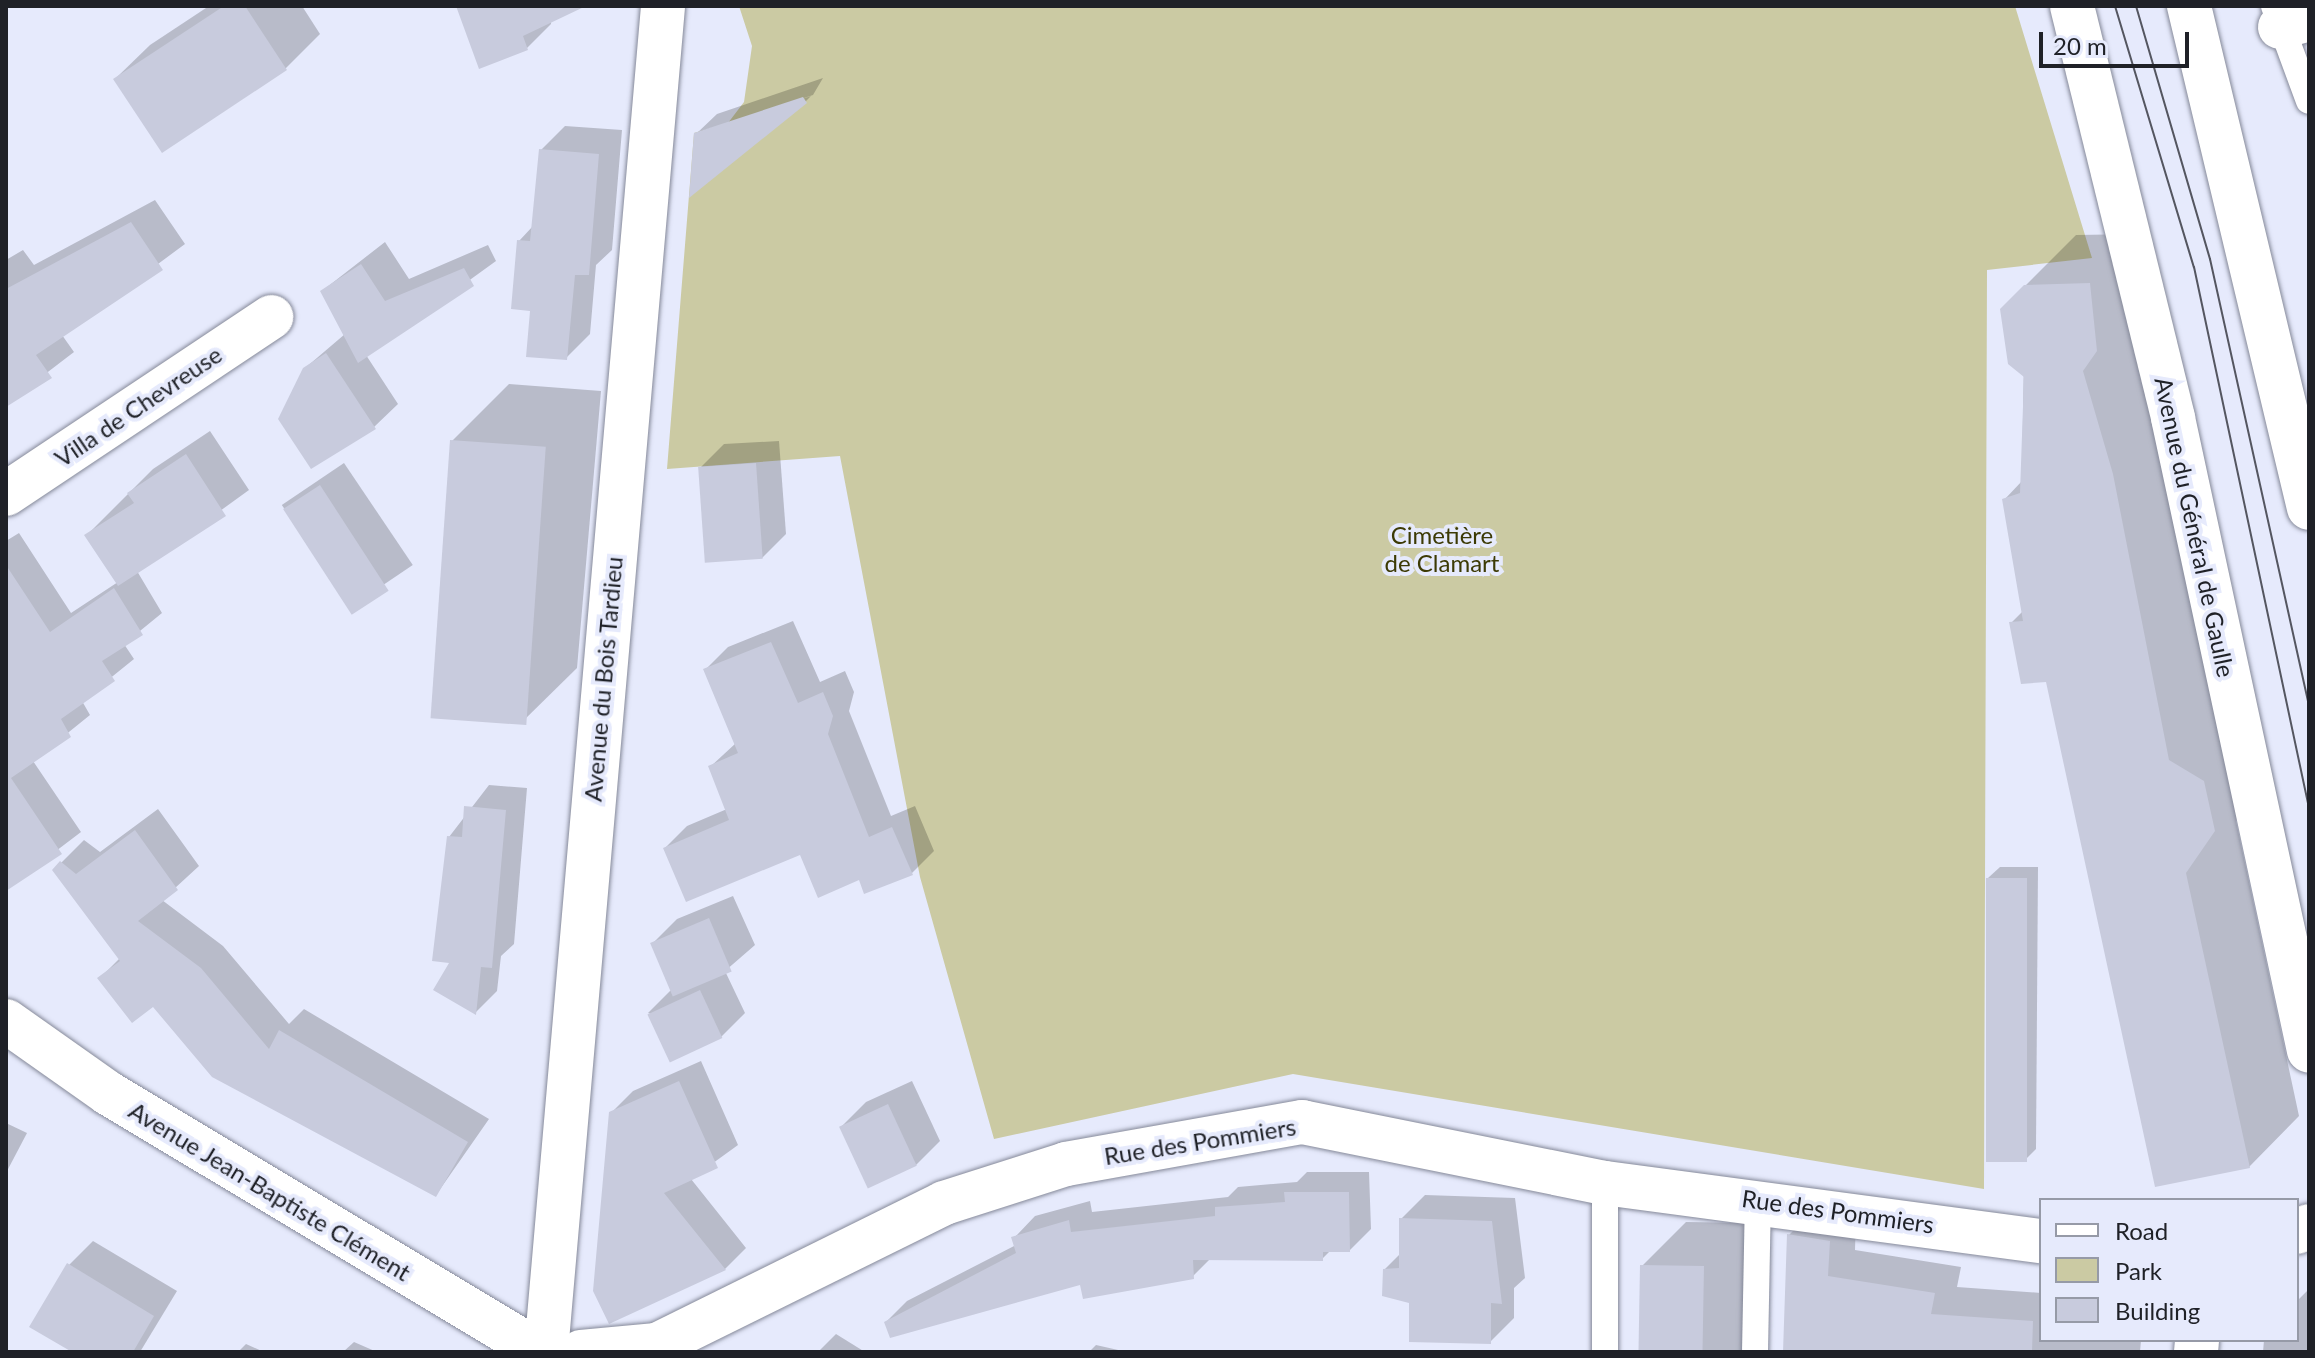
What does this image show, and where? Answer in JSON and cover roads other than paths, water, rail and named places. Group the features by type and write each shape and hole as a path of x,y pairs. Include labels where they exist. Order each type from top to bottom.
{"street":[{"name":"Avenue du Bois Tardieu","path":"543,1352 663,6"},
{"name":"Avenue du Général de Gaulle","path":"2072,6 2173,418 2309,1051"},
{"path":"2189,6 2309,508"},
{"name":"Villa de Chevreuse","path":"6,494 271,317"},
{"name":"Avenue Jean-Baptiste Clément","path":"6,1021 108,1093 543,1352"},
{"name":"Rue des Pommiers","path":"581,1352 657,1345 944,1203 1184,1138 1302,1122 1605,1183 1758,1199 2039,1241"}],"lane":[{"path":"2287,17 2309,101"},
{"path":"1605,1183 1605,1352"},
{"path":"1755,1352 1758,1199"}],"tram line":[{"path":"2115,6 2194,267 2309,808"},
{"path":"2136,6 2210,259 2309,705"}],"park label":[{"name":"Cimetière de Clamart","path":"1442,549"}]}
